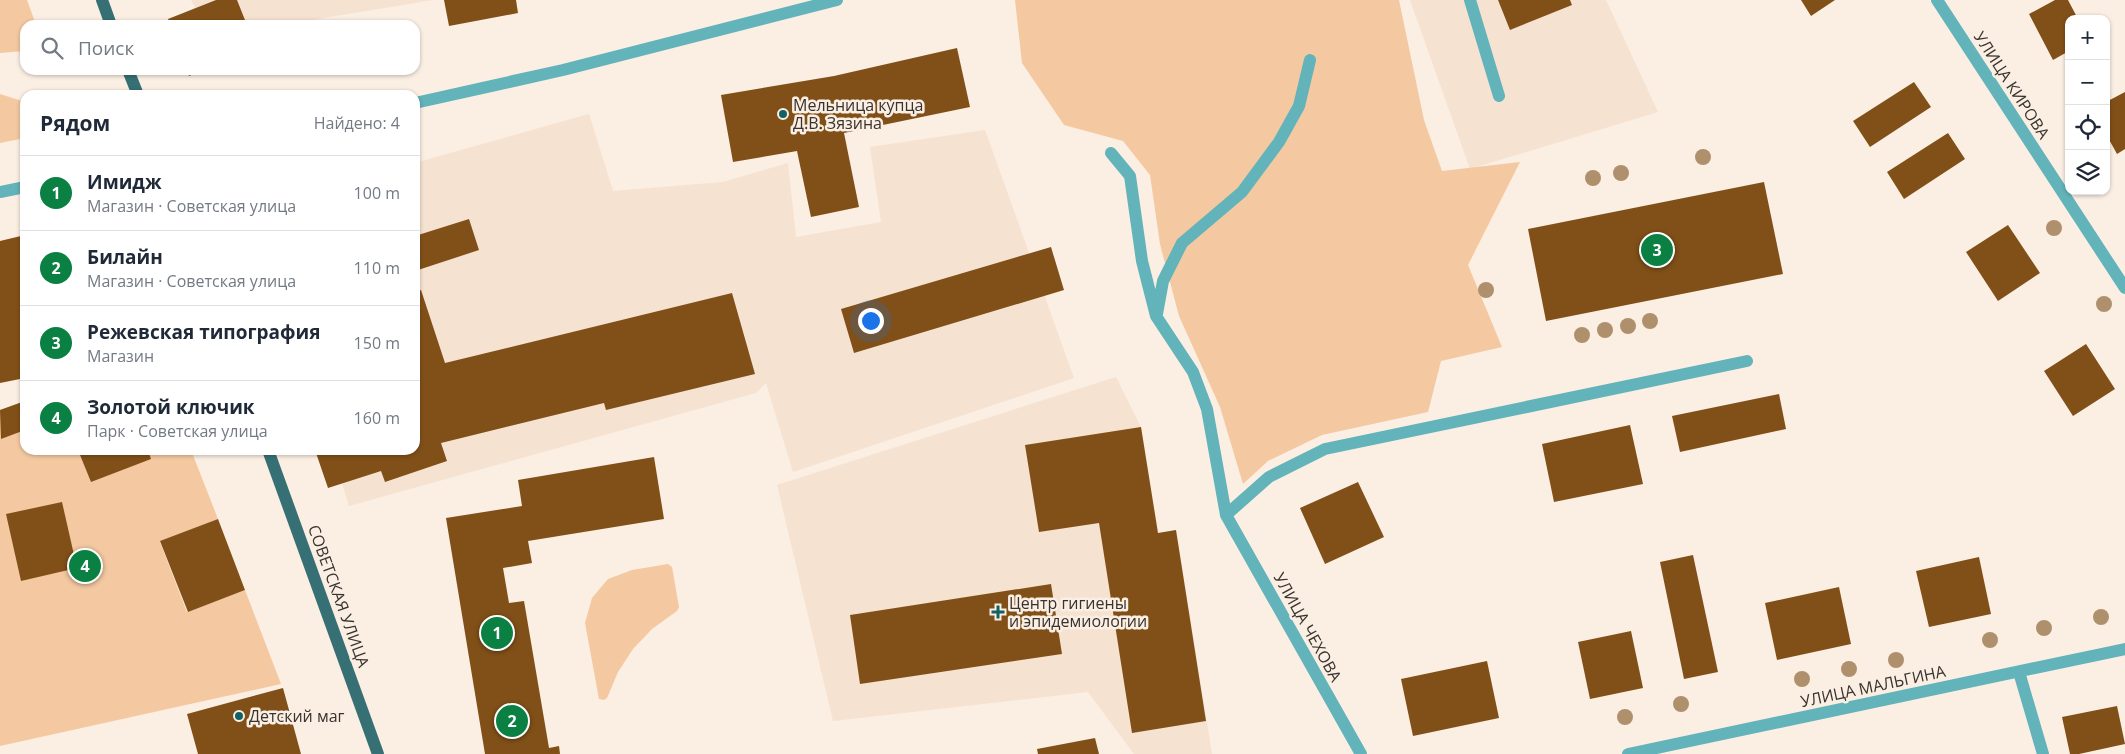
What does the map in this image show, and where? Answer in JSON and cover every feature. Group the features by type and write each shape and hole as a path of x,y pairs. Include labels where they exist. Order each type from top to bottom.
{"main road":[{"path":"102,0 109,20"},
{"path":"130,75 136,90"},
{"name":"СОВЕТСКАЯ УЛИЦА","path":"270,455 378,754"}],"street":[{"path":"420,102 563,70 837,0"},
{"path":"1470,0 1499,96"},
{"name":"УЛИЦА КИРОВА","path":"1937,0 2125,288"},
{"path":"1156,316 1163,281 1182,243 1242,192 1279,142 1299,106 1310,60"},
{"name":"УЛИЦА ЧЕХОВА","path":"1111,153 1130,176 1142,261 1156,316 1192,372 1207,409 1226,515 1361,754"},
{"path":"0,192 20,188"},
{"path":"1226,515 1269,477 1326,449 1747,361"},
{"name":"УЛИЦА МАЛЬГИНА","path":"1628,754 2125,649"},
{"path":"2019,672 2043,754"}],"shaded area":[{"path":"0,0 27,0 34,20 20,20 20,51 0,53"},
{"path":"191,0 433,0 311,20 202,20"},
{"path":"1015,0 1399,0 1424,120 1442,171 1520,162 1468,265 1502,347 1441,361 1428,412 1322,435 1268,461 1243,484 1220,407 1179,316 1160,244 1150,175 1123,141 1064,125 1022,63"},
{"path":"1410,0 1606,0 1658,112 1470,169"},
{"path":"0,94 20,100 20,139 0,143"},
{"path":"589,114 613,191 723,182 788,163 796,237 881,222 870,147 985,130 1074,378 793,472 766,383 756,393 349,506 334,455 420,455 420,162"},
{"name":"Центр гигиены и эпидемиологии","path":"1116,377 1141,427 1158,533 1176,530 1212,754 1134,754 1088,692 833,721 777,485"},
{"path":"20,403 20,455 193,455 218,519 160,542 187,612 245,590 281,684 0,746 0,410"},
{"path":"668,564 672,567 679,607 677,611 652,629 633,649 618,672 607,698 604,700 599,699 585,623 592,598 608,579 632,570"}],"building":[{"path":"216,0 237,0 245,20 168,20"},
{"path":"444,0 516,0 518,13 449,26"},
{"path":"1498,0 1570,0 1572,5 1510,30"},
{"path":"1801,0 1835,0 1811,16"},
{"path":"2055,0 2068,0 2076,15 2065,15 2065,53 2053,60 2029,14"},
{"path":"957,48 970,107 844,133 859,207 811,217 797,151 733,162 721,95 834,76"},
{"path":"1914,82 1931,107 1870,147 1853,121"},
{"path":"2125,92 2125,149 2117,154 2110,141 2110,100"},
{"path":"1948,133 1965,159 1904,199 1887,172"},
{"path":"1764,182 1783,274 1546,321 1528,229"},
{"path":"469,219 479,250 420,269 420,234"},
{"path":"2008,225 2040,273 1998,301 1966,252"},
{"path":"20,236 20,379 0,383 0,241"},
{"path":"1051,247 1064,290 854,353 841,309"},
{"path":"420,290 445,363 732,293 755,374 606,410 604,403 441,443 447,461 385,482 381,471 328,488 317,455 420,455"},
{"path":"2086,344 2115,389 2073,416 2044,371"},
{"path":"1779,394 1786,429 1680,452 1672,416"},
{"path":"20,403 20,432 1,439 0,410"},
{"path":"1630,425 1643,484 1554,502 1542,444"},
{"path":"1141,427 1158,533 1176,530 1206,721 1132,733 1099,523 1039,532 1025,445"},
{"path":"80,455 150,455 151,459 91,482"},
{"path":"654,457 664,519 528,541 532,563 503,568 509,603 524,601 549,748 559,746 560,754 485,754 446,518 522,506 518,480"},
{"path":"1358,482 1384,537 1325,564 1300,508"},
{"path":"62,502 77,568 21,581 6,514"},
{"path":"218,519 245,590 188,612 160,541"},
{"path":"1693,555 1718,672 1684,679 1660,562"},
{"path":"1979,557 1991,614 1929,627 1916,571"},
{"path":"1051,584 1062,654 860,684 850,615"},
{"path":"1839,587 1851,644 1777,660 1765,603"},
{"path":"1631,631 1643,688 1590,699 1578,642"},
{"path":"1487,661 1499,718 1413,736 1401,679"},
{"path":"283,688 301,754 198,754 187,714"},
{"path":"2117,706 2125,744 2079,754 2070,754 2062,717"},
{"path":"1095,738 1099,754 1038,754 1037,749"}],"place":[{"name":"Мельница купца Д.В. Зязина","path":"783,114"},
{"name":"Режевская типография","path":"1657,250"},
{"name":"Золотой ключик","path":"85,566"},
{"name":"Центр гигиены и эпидемиологии","path":"998,612"},
{"name":"Имидж","path":"497,633"},
{"name":"Детский маг","path":"239,716"},
{"name":"Билайн","path":"512,721"}]}
